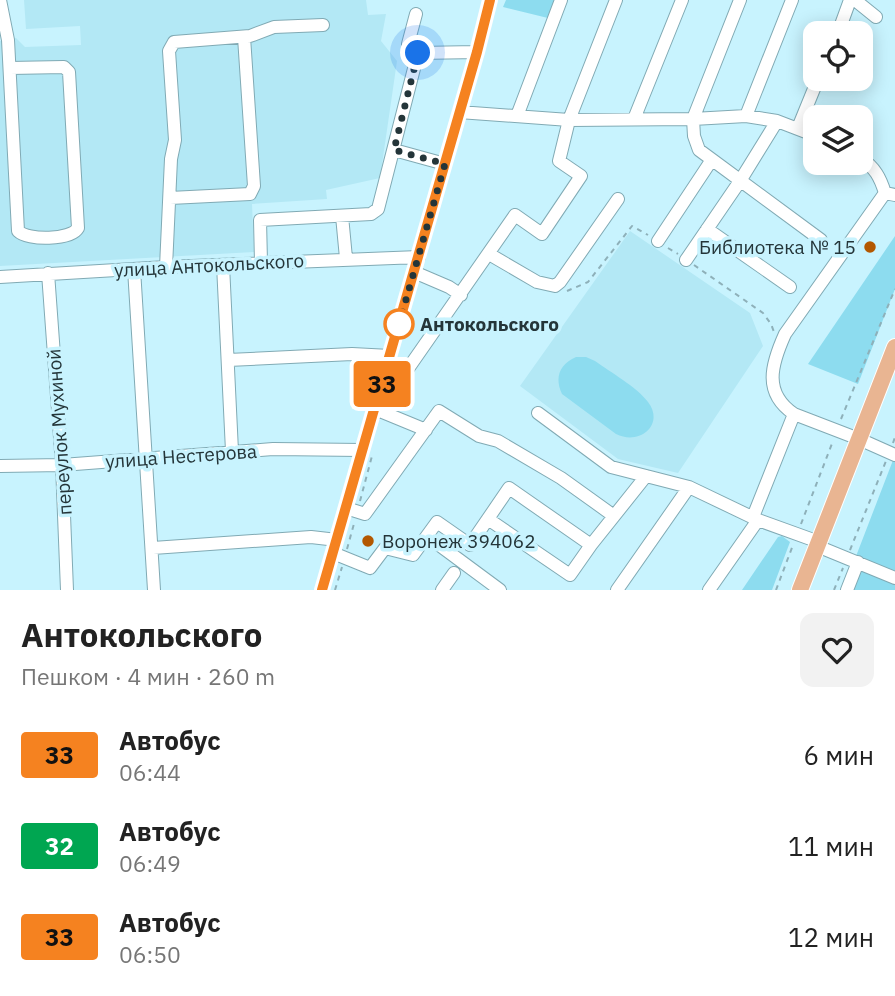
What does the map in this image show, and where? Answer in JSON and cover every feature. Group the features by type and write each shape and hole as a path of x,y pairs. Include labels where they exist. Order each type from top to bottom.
{"main road":[{"path":"800,590 895,347"}],"street":[{"path":"0,0 8,40 9,68 18,231 29,237 69,236 76,233 78,228 69,72 64,67 9,68"},
{"path":"322,590 419,257 489,0"},
{"path":"517,116 561,0"},
{"path":"228,360 352,354 388,362 405,373 515,215 541,234 581,176 559,161 569,120 616,0"},
{"path":"634,120 682,0"},
{"path":"740,0 693,119 694,136 699,150 711,161 821,240"},
{"path":"746,116 792,0"},
{"path":"843,21 852,0 876,17"},
{"path":"416,13 408,44 418,53 477,52"},
{"path":"166,267 171,159 175,140 169,51 174,43 244,37 274,26 323,25"},
{"path":"170,198 250,194 254,186 244,37"},
{"path":"261,262 260,220 371,214 378,209 418,53"},
{"path":"798,128 813,91"},
{"path":"459,112 569,120 746,116 777,121 803,130"},
{"path":"686,260 777,121"},
{"path":"394,150 445,164"},
{"path":"657,241 711,161"},
{"path":"873,166 890,194 785,334 777,354 772,379 775,395 782,406 794,414 892,454"},
{"path":"489,254 537,282 548,286 560,282 618,199"},
{"path":"342,216 346,258"},
{"path":"707,229 789,287"},
{"name":"улица Антокольского","path":"0,277 261,262 419,257"},
{"path":"223,265 232,451"},
{"path":"134,269 154,590"},
{"path":"414,272 461,295"},
{"name":"переулок Мухиной","path":"48,273 62,465 67,590"},
{"path":"375,409 426,430"},
{"path":"346,508 365,514 439,411 479,436 498,441 561,478 614,516"},
{"path":"538,413 611,467 690,488 895,578"},
{"path":"709,590 756,518 794,414"},
{"name":"улица Нестерова","path":"0,466 62,465 232,451 362,450"},
{"path":"488,519 570,575 591,544 646,476"},
{"path":"333,553 370,568 385,548 413,555 437,522 470,545 509,488 591,544"},
{"path":"617,590 690,488"},
{"path":"427,536 500,590"},
{"path":"153,548 311,537 337,540"},
{"path":"847,590 852,560"},
{"path":"442,590 454,573"}],"path":[{"path":"548,286 564,291 588,282 632,226 763,313 775,335"},
{"path":"834,590 852,560 892,454 895,437"}],"shaded area":[{"path":"24,0 366,0 368,15 386,14 381,41 397,61 380,178 326,190 327,199 252,204 254,252 0,266 0,41 16,38 25,47 81,45 80,26 26,29"},
{"path":"506,0 559,0 552,19 503,7"},
{"path":"630,231 750,313 763,346 678,473 618,459 520,386"},
{"path":"895,236 895,289 858,384 808,364"},
{"path":"576,357 595,361 643,396 654,418 647,431 634,437 616,434 562,394 560,372 566,363"},
{"path":"895,455 895,590 843,590"},
{"path":"782,536 790,542 772,590 742,590 778,537"}],"bus line":[{"name":"33","path":"322,590 490,0"}],"place":[{"name":"Библиотека № 15","path":"870,247"},
{"name":"Антокольского","path":"399,324"},
{"name":"Воронеж 394062","path":"368,541"}],"route":[{"path":"399,324 445,164 394,150 418,53"}]}
